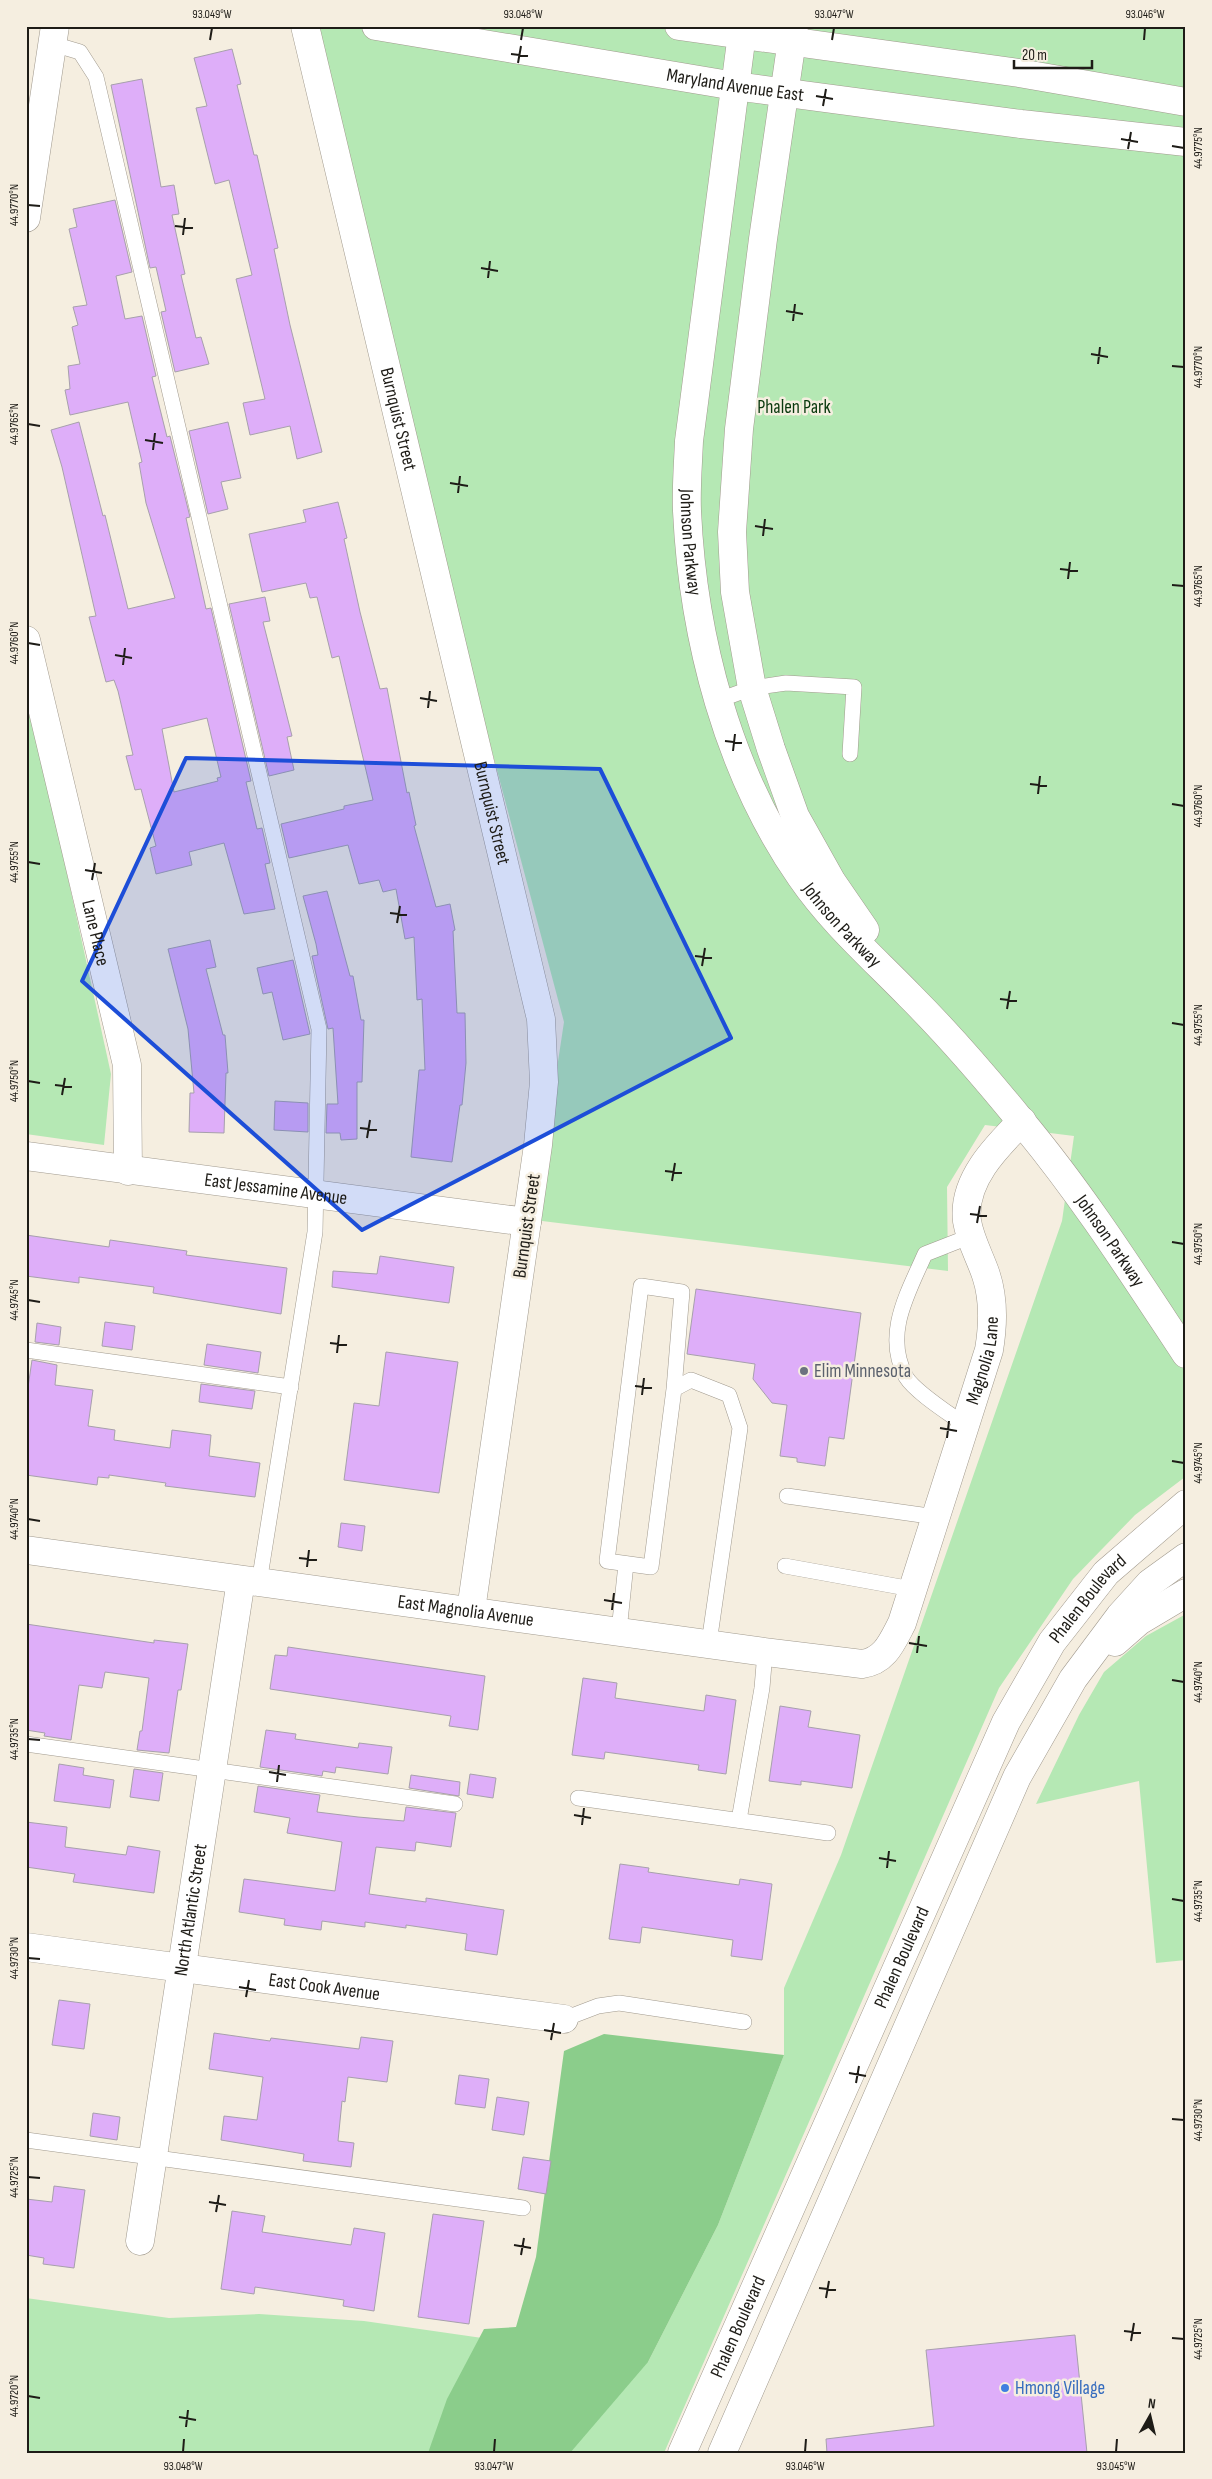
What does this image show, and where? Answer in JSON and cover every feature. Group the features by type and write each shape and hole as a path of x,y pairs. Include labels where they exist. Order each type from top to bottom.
{"street":[{"name":"Burnquist Street","path":"305,26 541,1019 544,1082 538,1145 471,1610"},
{"name":"Maryland Avenue East","path":"376,26 735,86 1186,142"},
{"path":"680,26 793,34 1186,102"},
{"name":"Johnson Parkway","path":"742,30 689,441 687,510 694,587 704,641 736,751 765,816 801,877 852,939 912,997 1022,1122 1076,1190 1186,1354"},
{"name":"Johnson Parkway","path":"793,34 746,373 734,484 732,532 735,592 752,688 770,749 795,816 832,882 912,997"},
{"path":"26,218 31,158 54,35"},
{"name":"Lane Place","path":"26,640 127,1064 128,1171"},
{"name":"Magnolia Lane","path":"894,1639 902,1623 989,1350 993,1326 987,1278 971,1236 967,1206 979,1172 998,1144 1022,1122"},
{"name":"East Jessamine Avenue","path":"26,1156 128,1171 527,1222"},
{"name":"Phalen Boulevard","path":"682,2453 1006,1722 1052,1642 1106,1573 1186,1504"},
{"name":"East Magnolia Avenue","path":"26,1550 862,1664 871,1663 880,1658 894,1639"},
{"name":"Phalen Boulevard","path":"722,2453 1017,1777 1073,1680 1120,1616 1150,1583 1186,1557"},
{"name":"North Atlantic Street","path":"140,2241 212,1769 250,1581"},
{"path":"1031,1753 1074,1689 1117,1640 1163,1605 1186,1593"},
{"name":"East Cook Avenue","path":"26,1948 564,2020"}],"lane":[{"path":"54,35 80,52 96,77 319,1029 315,1232 291,1387 250,1581"},
{"path":"720,700 752,688 786,683 854,687 850,754"},
{"path":"965,1425 933,1402 907,1378 895,1346 900,1312 925,1254 971,1236"},
{"path":"641,1286 682,1292 674,1389 651,1567 607,1561 641,1286"},
{"path":"26,1350 291,1387"},
{"path":"674,1389 691,1380 729,1395 740,1428 709,1643"},
{"path":"787,1496 936,1516"},
{"path":"619,1631 626,1564"},
{"path":"785,1566 912,1589"},
{"path":"739,1820 762,1688 765,1652"},
{"path":"26,1744 456,1804"},
{"path":"578,1798 828,1833"},
{"path":"564,2020 598,2006 619,2004 744,2022"},
{"path":"26,2140 523,2208"}],"highlighted area":[{"path":"186,758 600,769 731,1038 362,1230 82,981"}],"green space":[{"name":"Phalen Park","path":"299,26 1186,26 1185,1477 1135,1515 1073,1579 999,1688 664,2453 26,2453 26,2298 169,2318 259,2314 364,2321 648,2362 718,2225 784,2055 784,1988 841,1855 1062,1221 1074,1136 985,1125 947,1187 948,1271 534,1220 564,1022"},
{"path":"26,687 111,1074 104,1145 26,1134"},
{"path":"1186,1614 1186,1960 1156,1963 1139,1781 1036,1804 1079,1715 1104,1672 1146,1636"},
{"path":"604,2034 784,2055 718,2225 648,2362 570,2453 428,2453 447,2399 484,2329 516,2327 536,2257 564,2051"}],"building":[{"path":"232,49 241,84 237,85 254,155 257,155 278,248 274,249 290,325 322,452 297,459 290,426 250,435 243,403 265,399 236,279 252,275 229,180 215,184 196,108 207,106 194,58"},
{"path":"142,79 161,187 174,185 179,214 172,215 185,274 181,275 196,338 201,337 209,364 175,372 161,312 166,311 156,267 150,268 111,85"},
{"path":"115,200 132,272 116,276 125,319 142,316 156,376 152,377 167,437 170,436 190,517 186,518 206,609 211,608 251,781 246,782 257,829 262,828 270,863 265,864 275,909 244,914 224,843 189,852 192,865 156,874 150,848 156,846 141,789 135,790 126,756 133,755 118,691 114,680 106,682 89,617 96,616 62,467 51,430 79,422 103,516 105,515 128,609 175,598 146,503 139,463 142,462 128,402 70,415 65,390 70,389 68,366 80,364 72,327 78,325 73,307 87,305 69,229 77,227 73,209","holes":["207,718 221,777 217,778 218,781 174,792 162,729"]},
{"path":"228,422 241,478 221,482 228,509 208,514 189,431"},
{"path":"338,502 347,538 344,539 360,612 380,689 387,688 407,793 409,792 416,825 414,826 436,907 450,904 455,930 453,931 457,1013 465,1013 466,1063 462,1105 460,1105 452,1162 411,1157 419,1070 425,1070 422,999 417,1000 414,937 405,939 396,889 383,892 379,880 359,884 348,845 289,858 281,824 344,809 344,806 373,800 339,656 332,658 317,597 310,598 306,583 262,592 249,534 306,522 303,510"},
{"path":"265,597 270,621 263,622 292,736 287,737 294,770 269,776 229,604"},
{"path":"327,891 350,976 353,976 361,1020 364,1020 362,1082 357,1082 357,1139 341,1140 340,1133 326,1133 327,1104 338,1104 333,1028 328,1029 312,956 318,955 316,944 303,896"},
{"path":"210,940 216,967 206,969 223,1035 225,1035 228,1073 226,1073 224,1133 189,1132 190,1093 194,1093 188,1029 168,949"},
{"path":"293,960 310,1034 283,1040 272,992 263,994 257,968"},
{"path":"275,1101 308,1103 308,1132 274,1130"},
{"path":"26,1235 109,1247 110,1240 187,1251 186,1255 287,1268 281,1314 153,1293 154,1287 79,1277 79,1283 26,1276"},
{"path":"380,1256 454,1267 449,1303 332,1287 333,1271 377,1274"},
{"name":"Elim Minnesota","path":"696,1289 861,1313 844,1439 829,1437 825,1466 797,1462 797,1458 780,1456 787,1405 772,1403 753,1379 755,1364 687,1354"},
{"path":"105,1322 135,1326 132,1350 102,1346"},
{"path":"37,1323 61,1327 59,1345 35,1342"},
{"path":"207,1344 261,1352 258,1373 204,1365"},
{"path":"386,1352 458,1362 439,1493 344,1480 354,1403 379,1406"},
{"path":"32,1360 57,1365 55,1385 93,1390 88,1426 115,1430 114,1440 170,1448 172,1430 211,1435 209,1456 260,1463 255,1497 165,1486 166,1483 109,1475 109,1478 98,1477 97,1485 26,1475 26,1401"},
{"path":"201,1384 255,1391 252,1409 199,1402"},
{"path":"341,1523 365,1526 362,1551 338,1547"},
{"path":"26,1624 154,1643 154,1640 188,1644 181,1690 178,1690 169,1753 137,1750 140,1731 142,1731 149,1678 105,1672 102,1688 79,1685 71,1740 44,1736 45,1733 26,1730"},
{"path":"288,1647 485,1676 478,1730 449,1726 451,1716 270,1689 275,1655 287,1656"},
{"path":"583,1678 617,1683 615,1698 704,1711 706,1695 736,1700 726,1774 698,1770 699,1765 605,1752 604,1759 572,1755"},
{"path":"780,1706 811,1711 808,1727 860,1735 852,1788 801,1781 801,1785 769,1781"},
{"path":"266,1730 296,1734 295,1739 358,1748 359,1743 392,1747 388,1774 336,1767 335,1773 323,1771 322,1776 260,1767"},
{"path":"59,1764 84,1768 83,1775 114,1780 110,1808 54,1801"},
{"path":"134,1769 163,1773 159,1801 130,1797"},
{"path":"470,1774 496,1778 493,1798 467,1794"},
{"path":"411,1775 460,1782 459,1796 409,1788"},
{"path":"258,1786 320,1795 317,1812 404,1821 406,1807 456,1813 451,1847 416,1842 415,1851 376,1847 369,1894 426,1902 426,1898 504,1910 497,1955 465,1950 467,1934 406,1925 406,1928 365,1922 365,1927 322,1921 321,1930 284,1925 285,1919 239,1912 244,1879 335,1891 342,1842 287,1833 290,1818 254,1812"},
{"path":"26,1822 67,1827 65,1847 126,1855 128,1846 160,1851 154,1893 73,1882 75,1874 26,1867"},
{"path":"620,1864 649,1868 648,1872 739,1885 740,1879 772,1884 762,1960 731,1956 733,1940 642,1927 640,1943 609,1939"},
{"path":"59,2000 90,2004 84,2049 52,2045"},
{"path":"214,2033 270,2041 271,2038 359,2049 361,2037 393,2041 387,2082 348,2077 345,2102 342,2101 338,2141 354,2143 351,2167 303,2161 304,2154 221,2140 224,2116 257,2120 263,2077 209,2069"},
{"path":"459,2075 489,2079 485,2108 455,2104"},
{"path":"497,2097 529,2102 524,2135 492,2130"},
{"path":"93,2113 120,2117 117,2140 90,2136"},
{"path":"523,2157 551,2161 546,2194 518,2189"},
{"path":"54,2186 85,2190 74,2268 43,2264 44,2258 26,2255 26,2199 52,2202"},
{"path":"232,2211 265,2216 262,2232 309,2239 351,2245 354,2228 385,2233 374,2311 343,2306 344,2300 255,2287 254,2294 221,2289"},
{"path":"433,2214 484,2221 469,2324 418,2317"},
{"name":"Hmong Village","path":"1075,2335 1087,2453 827,2453 826,2439 934,2426 926,2350"}],"place":[{"name":"Elim Minnesota","path":"804,1371"},
{"name":"Hmong Village","path":"1005,2388"}]}
